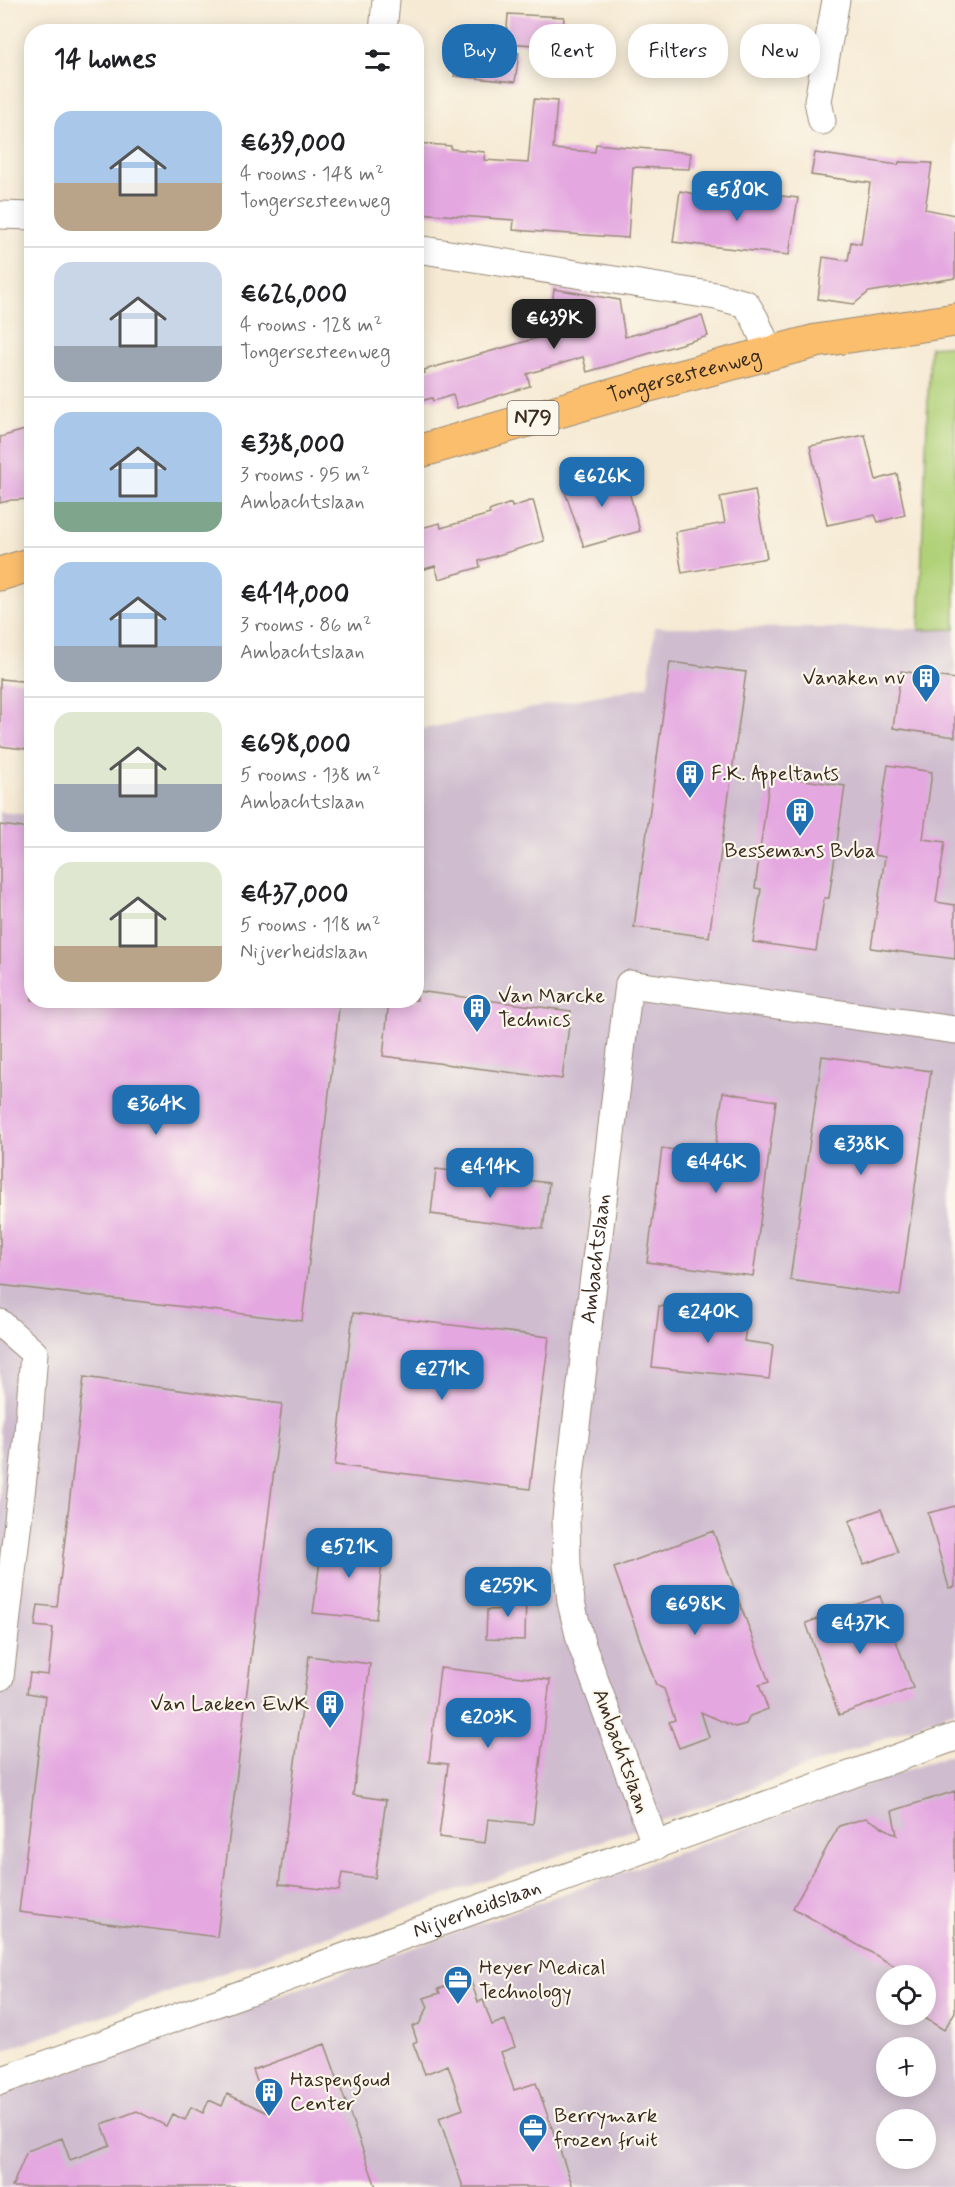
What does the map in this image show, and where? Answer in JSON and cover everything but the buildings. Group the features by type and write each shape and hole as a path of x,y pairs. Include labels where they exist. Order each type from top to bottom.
{"main road":[{"name":"Tongersesteenweg","path":"424,450 649,385 816,341 955,320"},
{"path":"0,574 24,566"}],"street":[{"path":"384,24 386,0"},
{"path":"822,121 818,101 836,0"},
{"path":"0,215 24,216"},
{"path":"424,250 716,296 746,304 770,354"},
{"name":"Ambachtslaan","path":"656,1846 581,1643 571,1602 567,1565 566,1518 571,1468 629,984 955,1030"},
{"path":"0,1323 34,1353 0,1677"},
{"name":"Nijverheidslaan","path":"0,2081 955,1737"}],"shaded area":[{"path":"655,627 955,629 955,1711 708,1804 0,2052 0,812 24,814 24,1008 424,1008 424,729 648,686"},
{"path":"955,1753 955,2187 0,2187 0,2096"}],"green space":[{"path":"955,345 955,629 919,630 930,347"}],"place":[{"name":"Vanaken nv","path":"926,704"},
{"name":"F.K. Appeltants","path":"690,800"},
{"name":"Bessemans Bvba","path":"800,838"},
{"name":"Van Marcke Technics","path":"477,1034"},
{"name":"Van Laeken EWK","path":"330,1730"},
{"name":"Heyer Medical Technology","path":"458,2006"},
{"name":"Haspengoud Center","path":"269,2118"},
{"name":"Berrymark frozen fruit","path":"533,2154"}]}
